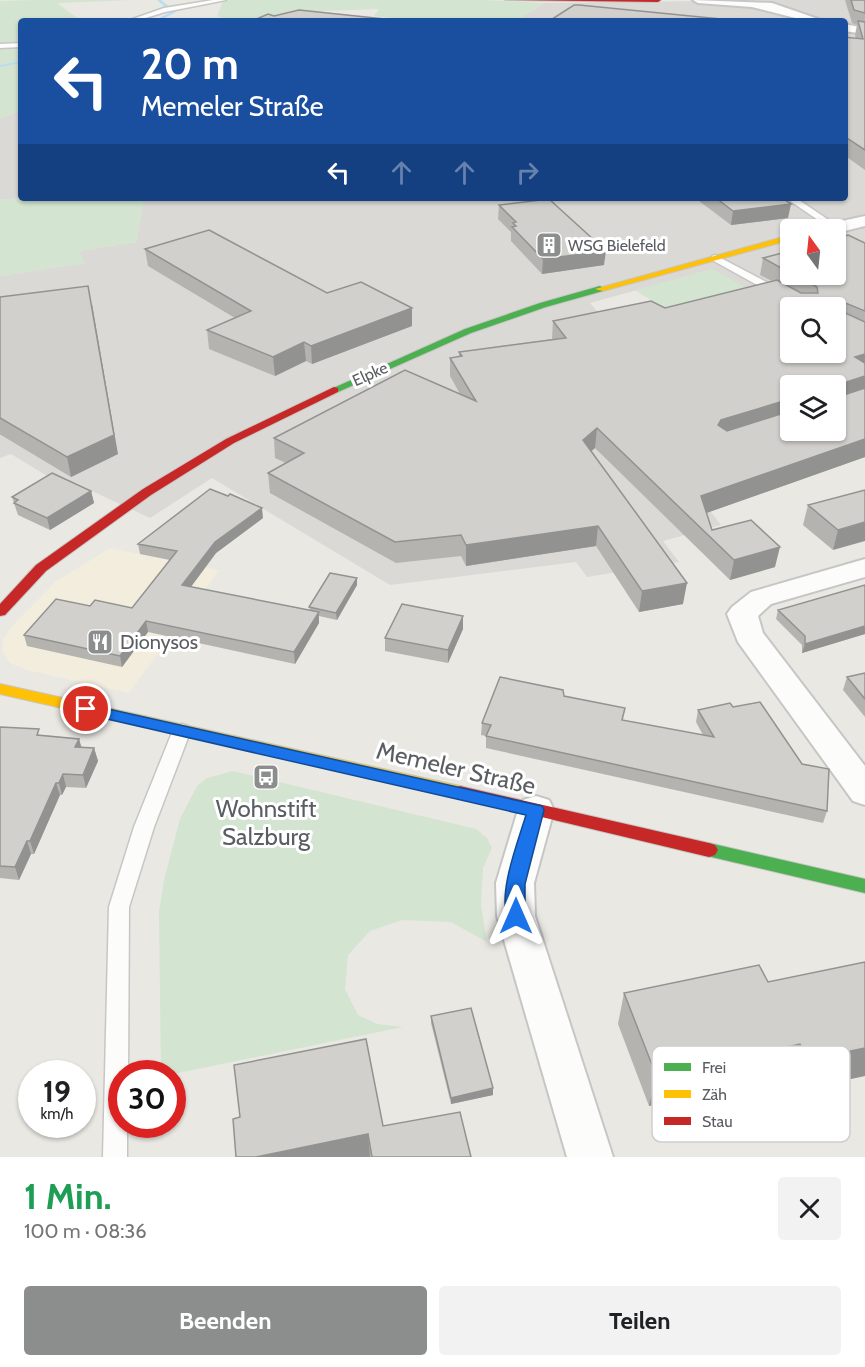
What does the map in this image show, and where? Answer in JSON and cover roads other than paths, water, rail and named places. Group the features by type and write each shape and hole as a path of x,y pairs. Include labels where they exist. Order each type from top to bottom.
{"street":[{"path":"508,0 658,0"},
{"path":"698,0 752,4 808,18"},
{"path":"762,0 788,12"},
{"path":"848,28 865,31"},
{"path":"846,225 865,221"},
{"name":"Elpke","path":"0,612 41,568 147,492 217,448 319,397 468,331 543,305 780,241"},
{"path":"865,568 760,598 742,614 749,635 865,792"},
{"name":"Memeler Straße","path":"0,689 865,886"},
{"path":"536,810 516,884 516,916 590,1157"}],"lane":[{"path":"139,18 164,10 223,0"},
{"path":"0,46 18,45"},
{"path":"794,201 817,219"},
{"path":"715,258 788,297"},
{"path":"115,1157 119,907 144,827 182,730"}],"waterway":[{"path":"159,0 174,12 162,18"},
{"path":"0,66 18,63"}],"place":[{"name":"WSG Bielefeld","path":"549,245"},
{"name":"Dionysos","path":"100,642"},
{"name":"Wohnstift Salzburg","path":"266,777"}]}
